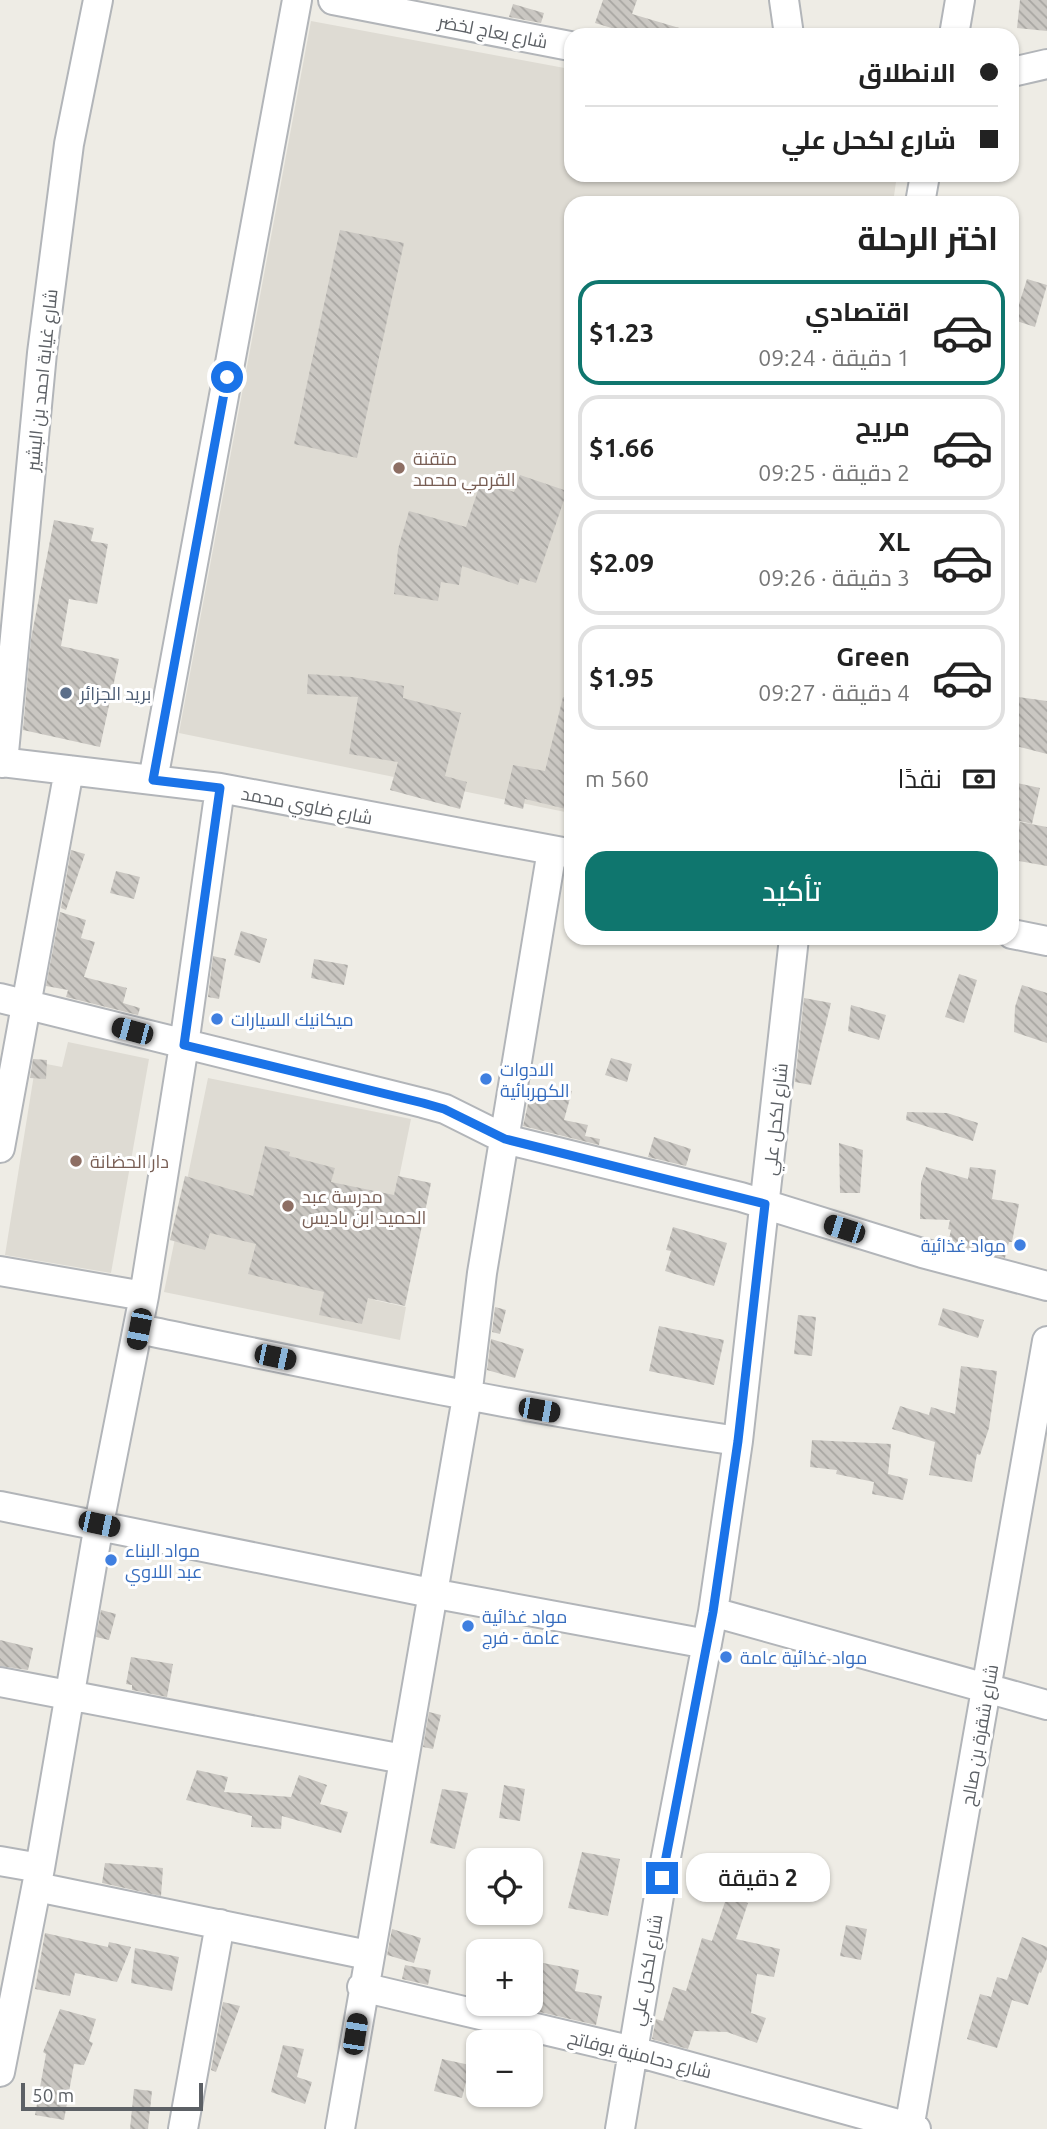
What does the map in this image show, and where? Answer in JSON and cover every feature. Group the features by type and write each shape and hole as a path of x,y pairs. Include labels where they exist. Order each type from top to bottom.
{"street":[{"name":"شارع غيابة احمد بن البشير","path":"1,762 44,340 69,144 98,0"},
{"path":"153,780 297,0"},
{"name":"شارع بعاج لخضر","path":"333,0 564,45"},
{"path":"784,0 788,28"},
{"path":"955,28 960,0"},
{"path":"1019,70 1047,64"},
{"name":"شارع ضاوي محمد","path":"1,762 220,788 561,852"},
{"path":"0,1148 13,1001 69,770"},
{"path":"0,2072 3,2037 39,1877 99,1524 139,1329 184,1045 220,788"},
{"path":"340,2129 362,1987 467,1397 482,1273 505,1139 561,852"},
{"path":"1019,935 1047,941"},
{"name":"شارع لكحل علي","path":"620,2129 713,1612 738,1441 793,945"},
{"path":"13,1001 434,1106 505,1139 765,1204 922,1253 1047,1286"},
{"path":"0,1271 144,1296"},
{"path":"139,1329 467,1397 610,1423 738,1441"},
{"name":"شارع شقرة بن صالح","path":"911,2128 1047,1341"},
{"path":"0,1506 431,1593 707,1644"},
{"path":"713,1612 1047,1704"},
{"path":"0,1682 403,1759"},
{"path":"0,1861 39,1877 220,1924 368,1955"},
{"path":"183,2129 220,1924"},
{"name":"شارع دحامنية بوفاتح","path":"362,1987 632,2051 911,2128"}],"shaded area":[{"name":"متقنة القرمي محمد","path":"311,21 564,68 564,182 896,182 894,196 564,196 564,812 179,733"},
{"name":"دار الحضانة","path":"68,1042 149,1059 111,1273 5,1255 36,1062 62,1067"},
{"name":"مدرسة عبد الحميد ابن باديس","path":"208,1078 411,1119 374,1300 406,1307 400,1340 164,1292"}],"building":[{"path":"603,0 637,0 632,14 679,28 612,28 595,23"},
{"path":"1020,0 1047,0 1047,31 1017,28"},
{"path":"513,4 544,13 541,23 509,17"},
{"path":"340,230 404,243 357,458 294,444"},
{"path":"1027,279 1047,285 1035,327 1019,322 1019,304"},
{"path":"520,475 564,490 564,500 536,583 520,578 518,585 462,566 459,585 441,582 438,601 394,594 398,549 409,511 466,527 481,481 514,492"},
{"path":"54,520 94,528 91,541 108,544 97,604 69,599 61,646 119,659 100,747 23,730 31,639"},
{"path":"308,674 352,677 404,686 403,698 461,713 445,776 467,782 460,809 390,790 398,762 349,754 358,697 307,694"},
{"path":"564,697 564,809 525,799 523,809 504,804 513,765 545,771"},
{"path":"1019,697 1047,701 1047,754 1019,747"},
{"path":"1019,784 1040,788 1032,824 1019,821"},
{"path":"1020,822 1047,827 1047,866 1019,861"},
{"path":"71,850 85,854 66,910 61,908"},
{"path":"116,871 140,877 134,899 110,893"},
{"path":"60,912 86,920 81,938 95,942 84,977 127,988 123,1003 140,1008 138,1015 66,997 68,990 46,986"},
{"path":"241,931 267,939 260,963 234,955"},
{"path":"213,956 226,959 219,999 208,997"},
{"path":"314,959 348,965 344,985 311,978"},
{"path":"959,974 977,980 964,1023 945,1017"},
{"path":"1022,985 1047,993 1047,1043 1014,1032 1015,1007"},
{"path":"804,998 831,1003 811,1085 795,1082"},
{"path":"851,1005 886,1015 879,1040 848,1031"},
{"path":"611,1058 632,1064 627,1082 605,1075"},
{"path":"33,1059 47,1060 46,1079 30,1078"},
{"path":"554,1086 572,1091 564,1120 588,1125 585,1136 600,1139 599,1145 523,1126 530,1095 551,1100"},
{"path":"907,1112 947,1113 978,1123 973,1141 906,1120"},
{"path":"654,1137 691,1149 686,1166 648,1157"},
{"path":"839,1143 863,1150 860,1193 840,1193"},
{"path":"265,1146 290,1152 289,1156 335,1168 331,1182 394,1195 398,1176 431,1183 405,1306 368,1298 362,1324 319,1315 324,1292 248,1274 256,1244 210,1233 205,1250 170,1240 185,1176 253,1196"},
{"path":"926,1167 968,1179 970,1167 996,1170 992,1199 1019,1204 1012,1242 1009,1242 1005,1258 948,1243 950,1220 920,1219 921,1182"},
{"path":"673,1227 727,1243 714,1286 665,1271 671,1251 666,1250"},
{"path":"495,1307 506,1310 500,1334 492,1332"},
{"path":"943,1308 984,1320 978,1338 938,1325"},
{"path":"798,1315 816,1317 812,1356 794,1354"},
{"path":"659,1326 724,1340 714,1385 649,1371"},
{"path":"491,1339 524,1349 515,1378 487,1370"},
{"path":"961,1366 997,1371 989,1428 980,1455 977,1454 972,1482 929,1475 935,1442 892,1429 900,1406 929,1415 931,1407 955,1414"},
{"path":"812,1440 891,1444 888,1474 908,1479 903,1500 872,1494 874,1482 836,1474 837,1470 810,1467"},
{"path":"101,1610 116,1614 109,1640 96,1637"},
{"path":"0,1640 33,1648 28,1670 0,1666"},
{"path":"131,1657 173,1664 167,1697 132,1690 132,1685 126,1684"},
{"path":"429,1712 441,1715 433,1749 423,1747"},
{"path":"197,1770 228,1777 224,1792 291,1797 299,1775 327,1785 320,1804 348,1812 341,1833 282,1816 281,1829 251,1827 252,1816 186,1800"},
{"path":"504,1785 525,1789 520,1821 499,1818"},
{"path":"442,1789 468,1793 455,1849 430,1843"},
{"path":"582,1852 620,1859 608,1916 568,1908"},
{"path":"105,1863 163,1868 161,1896 102,1883"},
{"path":"727,1896 748,1903 736,1939 780,1949 774,1977 757,1974 751,2013 766,2018 757,2043 727,2032 694,2031 688,2049 652,2039 656,2019 663,2021 673,1987 686,1991 702,1938 712,1941"},
{"path":"846,1925 867,1929 861,1960 840,1956"},
{"path":"392,1929 421,1938 414,1963 387,1955"},
{"path":"45,1933 108,1947 109,1942 131,1947 117,1982 75,1973 70,1996 35,1989"},
{"path":"1022,1937 1047,1947 1047,1958 1041,1973 1039,1972 1028,2005 1012,2000 997,2048 967,2039 980,1994 991,1997 997,1977 1007,1980"},
{"path":"135,1948 179,1957 172,1991 131,1983"},
{"path":"543,1963 579,1970 575,1991 602,1996 596,2025 543,2013"},
{"path":"405,1965 431,1970 428,1985 402,1979"},
{"path":"223,2002 240,2006 216,2072 211,2070"},
{"path":"60,2009 96,2019 89,2041 93,2043 84,2065 74,2064 64,2120 35,2115 46,2054 43,2052"},
{"path":"283,2045 304,2049 297,2077 312,2082 305,2104 271,2092"},
{"path":"442,2059 466,2064 462,2098 434,2091"},
{"path":"134,2089 152,2091 148,2129 130,2129"}],"place":[{"name":"متقنة القرمي محمد","path":"399,468"},
{"name":"بريد الجزائر","path":"66,693"},
{"name":"ميكانيك السيارات","path":"217,1019"},
{"name":"الادوات الكهربائية","path":"486,1079"},
{"name":"دار الحضانة","path":"76,1161"},
{"name":"مدرسة عبد الحميد ابن باديس","path":"288,1206"},
{"name":"مواد غذائية","path":"1020,1245"},
{"name":"مواد البناء عبد اللاوي","path":"111,1560"},
{"name":"مواد غذائية عامة - فرج","path":"468,1626"},
{"name":"مواد غذائية عامة","path":"726,1657"}],"route":[{"path":"227,377 153,780 220,788 184,1045 423,1103 444,1109 505,1139 765,1204 738,1441 713,1612 662,1878"}]}
